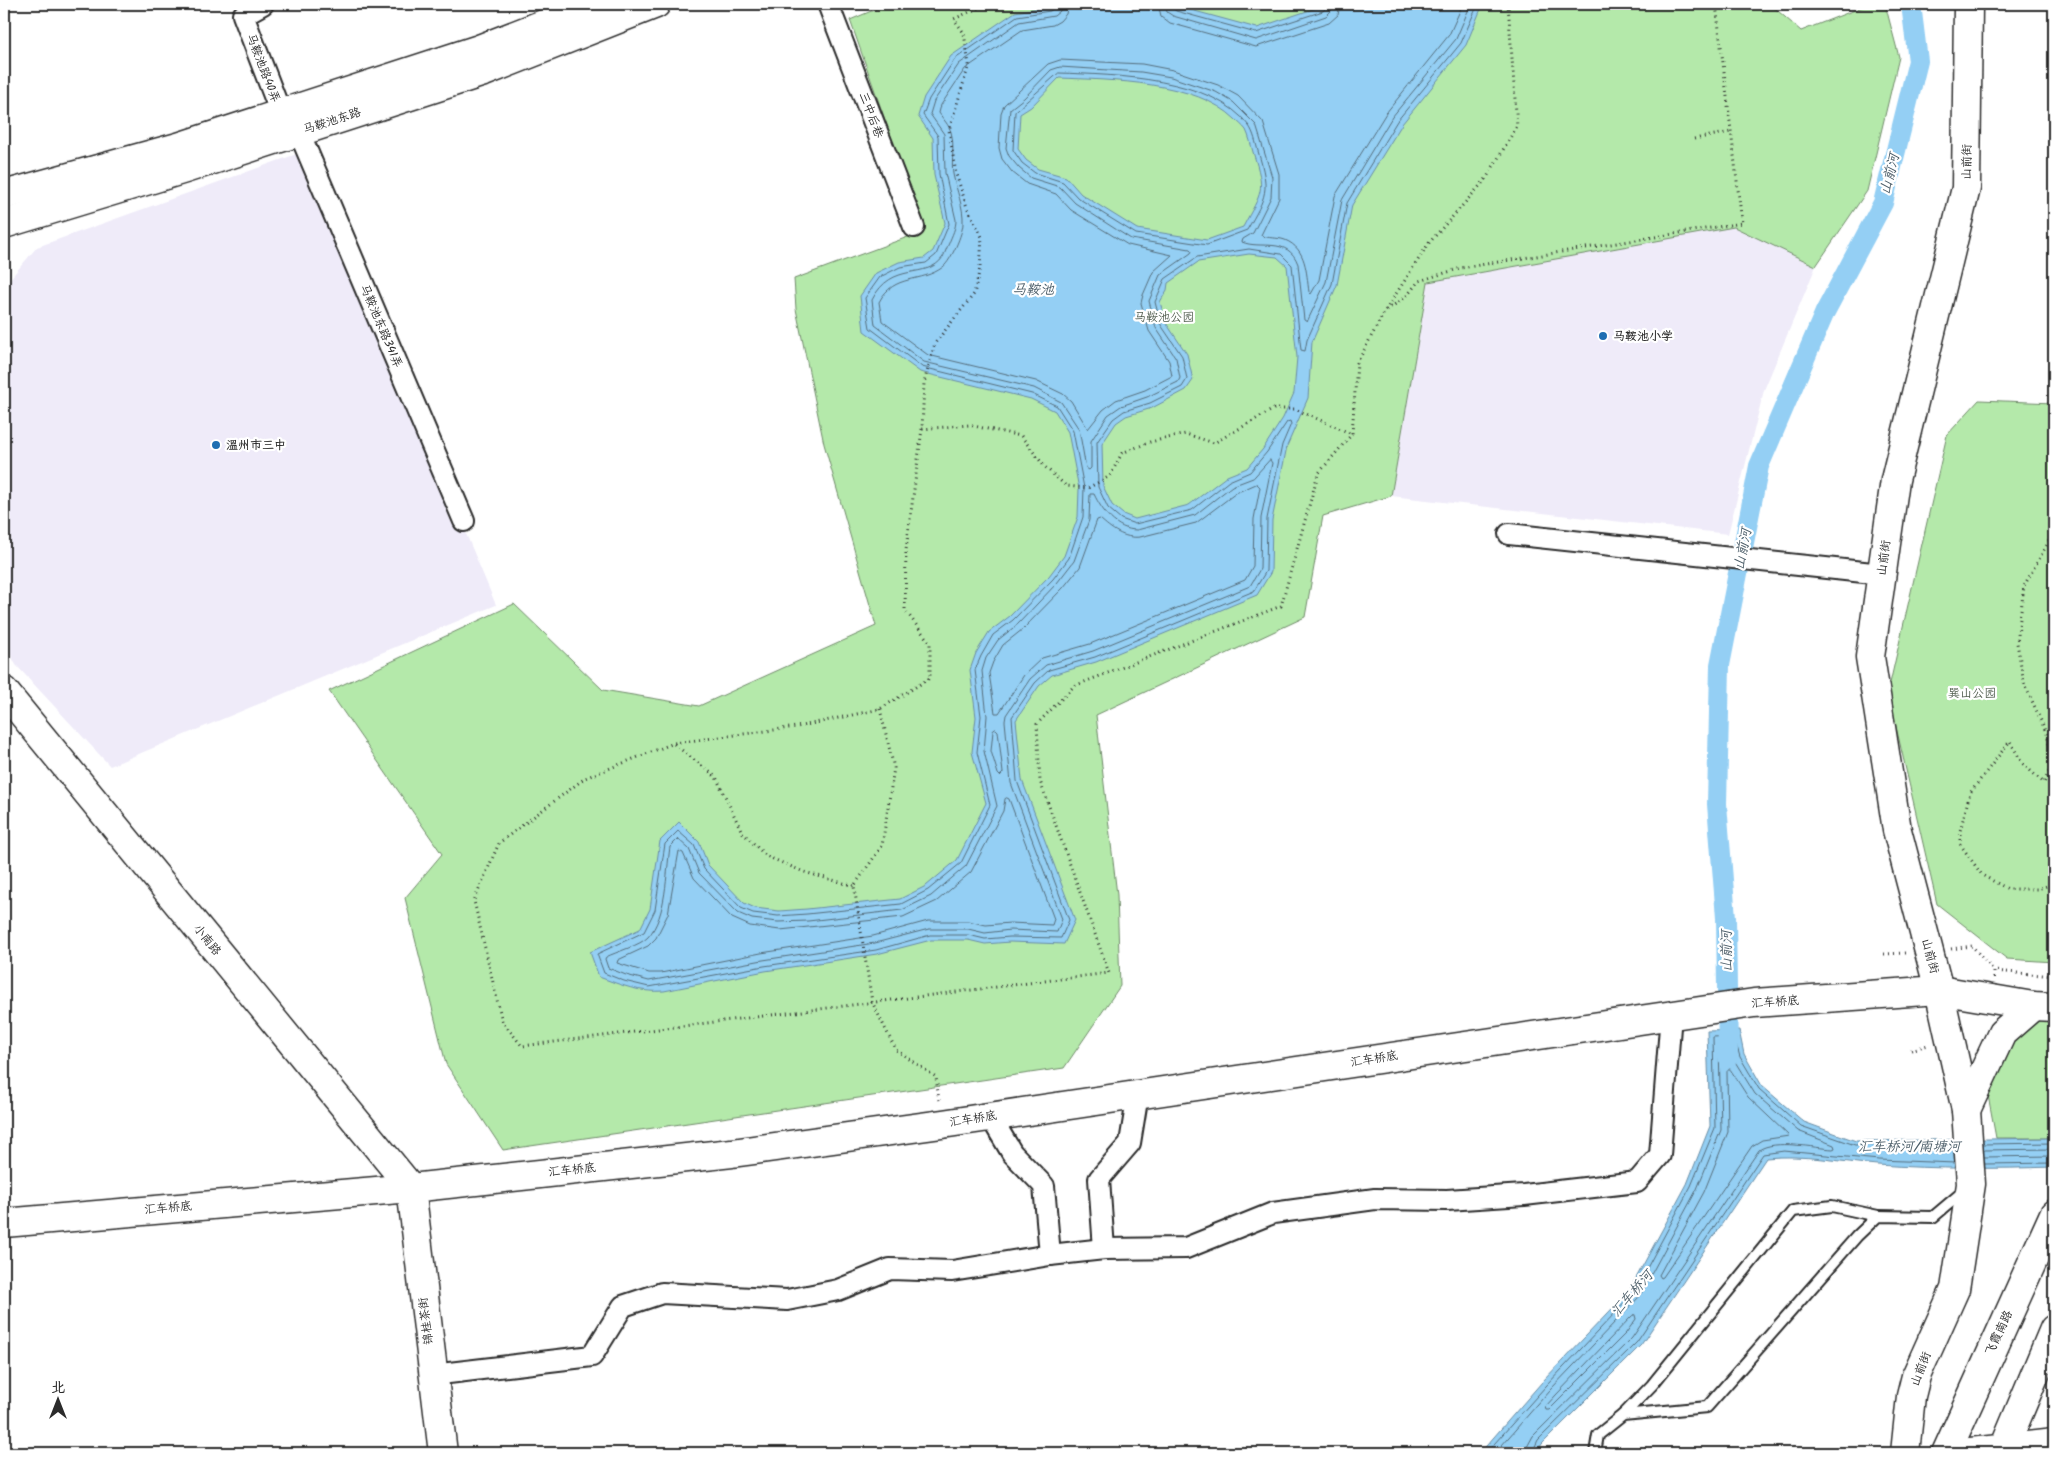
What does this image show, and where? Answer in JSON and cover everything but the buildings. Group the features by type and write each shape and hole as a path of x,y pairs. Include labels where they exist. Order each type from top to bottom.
{"main road":[{"name":"马鞍池东路","path":"4,224 185,169 290,123 595,4"},
{"name":"马鞍池东路","path":"4,196 178,147 290,123 484,72 656,4"},
{"name":"山前街","path":"1905,1453 1911,1396 1916,1376 1955,1289 1971,1184 1967,1114 1940,990 1897,830 1870,657 1896,480 1966,188 1968,4"},
{"name":"小南路","path":"4,690 411,1188"},
{"name":"汇车桥底","path":"4,1223 411,1188 732,1153 942,1124 1754,1003 1940,990 2044,1007"},
{"name":"山前街","path":"1967,1114 2002,1033 2044,1007"},
{"name":"锦桂茶街","path":"411,1188 432,1375 443,1453"},
{"name":"飞霞南路","path":"1946,1453 2054,1214"},
{"path":"2002,1451 2054,1329"},
{"path":"1962,1453 2002,1451 2054,1443"}],"street":[{"name":"马鞍池路40弄","path":"263,4 243,16 290,123"},
{"name":"三中后巷","path":"828,4 914,227"},
{"name":"马鞍池东路341弄","path":"290,123 464,520"},
{"path":"1509,534 1882,574"},
{"path":"432,1375 592,1356 623,1306 662,1293 787,1300 838,1290 890,1269 952,1271 1050,1255 1104,1249 1186,1248 1274,1213 1376,1199 1447,1200 1524,1195 1638,1182 1660,1155 1679,1013"},
{"path":"1104,1249 1099,1180 1130,1143 1138,1094"},
{"path":"990,1116 1012,1153 1044,1186 1050,1255"}],"lane":[{"path":"1595,1453 1598,1435 1623,1415 1652,1384 1793,1211 1832,1206 1878,1216 1933,1217 1971,1184"},
{"path":"1623,1415 1707,1407 1857,1236 1878,1216"}],"path":[{"path":"987,4 954,19 964,33 969,65 949,130 956,174 967,207 982,237 980,268 974,294 935,343 924,383 922,429 906,550 905,610 930,643 930,678 880,709 797,727 674,743 585,778 499,843 474,901 502,1021 522,1046 1109,973 1040,781 1037,724 1074,686 1281,606 1318,474 1352,434 1358,364 1385,311 1430,243 1486,179 1517,126 1508,4"},
{"path":"1385,311 1405,298 1419,281 1461,268 1742,223 1716,4"},
{"path":"1694,139 1731,132"},
{"path":"922,429 969,425 1021,436 1045,467 1066,486 1088,488 1110,476 1122,453 1150,442 1186,434 1214,443 1274,408 1295,408 1352,434"},
{"path":"2054,532 2024,586 2017,643 2024,683 2048,734 2053,762 2044,783 2022,763 2010,741 1970,792 1960,830 1960,844 1982,875 2008,889 2038,890 2054,884"},
{"path":"880,709 894,768 882,846 854,886 872,1002 896,1050 936,1077 942,1124"},
{"path":"674,743 716,777 742,832 766,856 804,872 854,886"}],"shaded area":[{"name":"温州市三中","path":"305,151 496,605 110,766 16,665 4,642 4,286 37,247"},
{"name":"马鞍池小学","path":"1734,227 1816,266 1764,390 1728,534 1391,496 1428,282"}],"green space":[{"name":"马鞍池公园","path":"888,4 1770,4 1801,31 1870,4 1885,4 1899,57 1867,191 1816,266 1734,227 1428,282 1391,496 1323,516 1305,617 1096,715 1117,895 1120,986 1064,1068 503,1150 446,1064 405,898 442,854 329,691 514,604 603,690 699,706 876,626 824,444 796,309 794,279 924,231 850,20"},
{"name":"巽山公园","path":"1979,400 2054,403 2054,962 2007,959 1937,904 1888,692 1947,435"},
{"path":"2028,1016 2054,1016 2054,1138 1996,1138 1985,1079"}],"water":[{"name":"马鞍池","path":"1064,4 1169,4 1257,28 1328,4 1483,4 1466,45 1402,124 1352,205 1337,285 1312,342 1308,398 1287,446 1272,520 1271,572 1257,595 1096,662 1052,675 1039,686 1016,720 1022,780 1075,920 1064,944 1010,942 985,944 968,940 931,940 877,954 765,971 664,991 639,990 599,977 590,952 640,929 650,909 660,841 679,822 699,842 708,865 744,903 755,908 779,911 900,899 926,886 957,860 986,803 972,752 976,717 970,670 976,653 989,632 1010,616 1049,576 1064,556 1078,517 1079,489 1068,432 1055,411 1031,399 920,372 864,331 860,296 876,273 899,262 924,258 933,251 945,223 934,175 933,138 918,116 924,97 951,56 1015,12","holes":["1059,78 1127,82 1176,90 1218,106 1235,119 1247,132 1261,184 1258,198 1243,227 1207,240 1137,229 1081,194 1066,177 1038,169 1026,160 1018,149 1020,114 1031,107","1249,254 1277,257 1287,266 1297,357 1294,393 1283,418 1263,449 1247,468 1227,476 1189,505 1135,519 1123,514 1112,505 1103,486 1102,444 1116,423 1126,416 1152,408 1186,390 1193,380 1187,354 1166,323 1160,302 1167,290 1168,283 1198,262"]},
{"path":"1739,1030 1744,1054 1762,1086 1804,1122 1856,1141 2054,1138 2054,1167 1921,1167 1808,1158 1766,1158 1641,1345 1542,1444 1536,1453 1480,1453 1542,1382 1629,1291 1687,1184 1710,1126 1707,1031"}],"waterway":[{"name":"山前河","path":"1728,1057 1726,918 1717,804 1720,665 1759,466 1825,312 1883,203 1918,61 1911,4"}],"place":[{"name":"马鞍池小学","path":"1603,336"},
{"name":"温州市三中","path":"216,445"}],"water label":[{"name":"汇车桥河/南塘河","path":"1909,1147"},
{"name":"汇车桥河","path":"1632,1294"}]}
